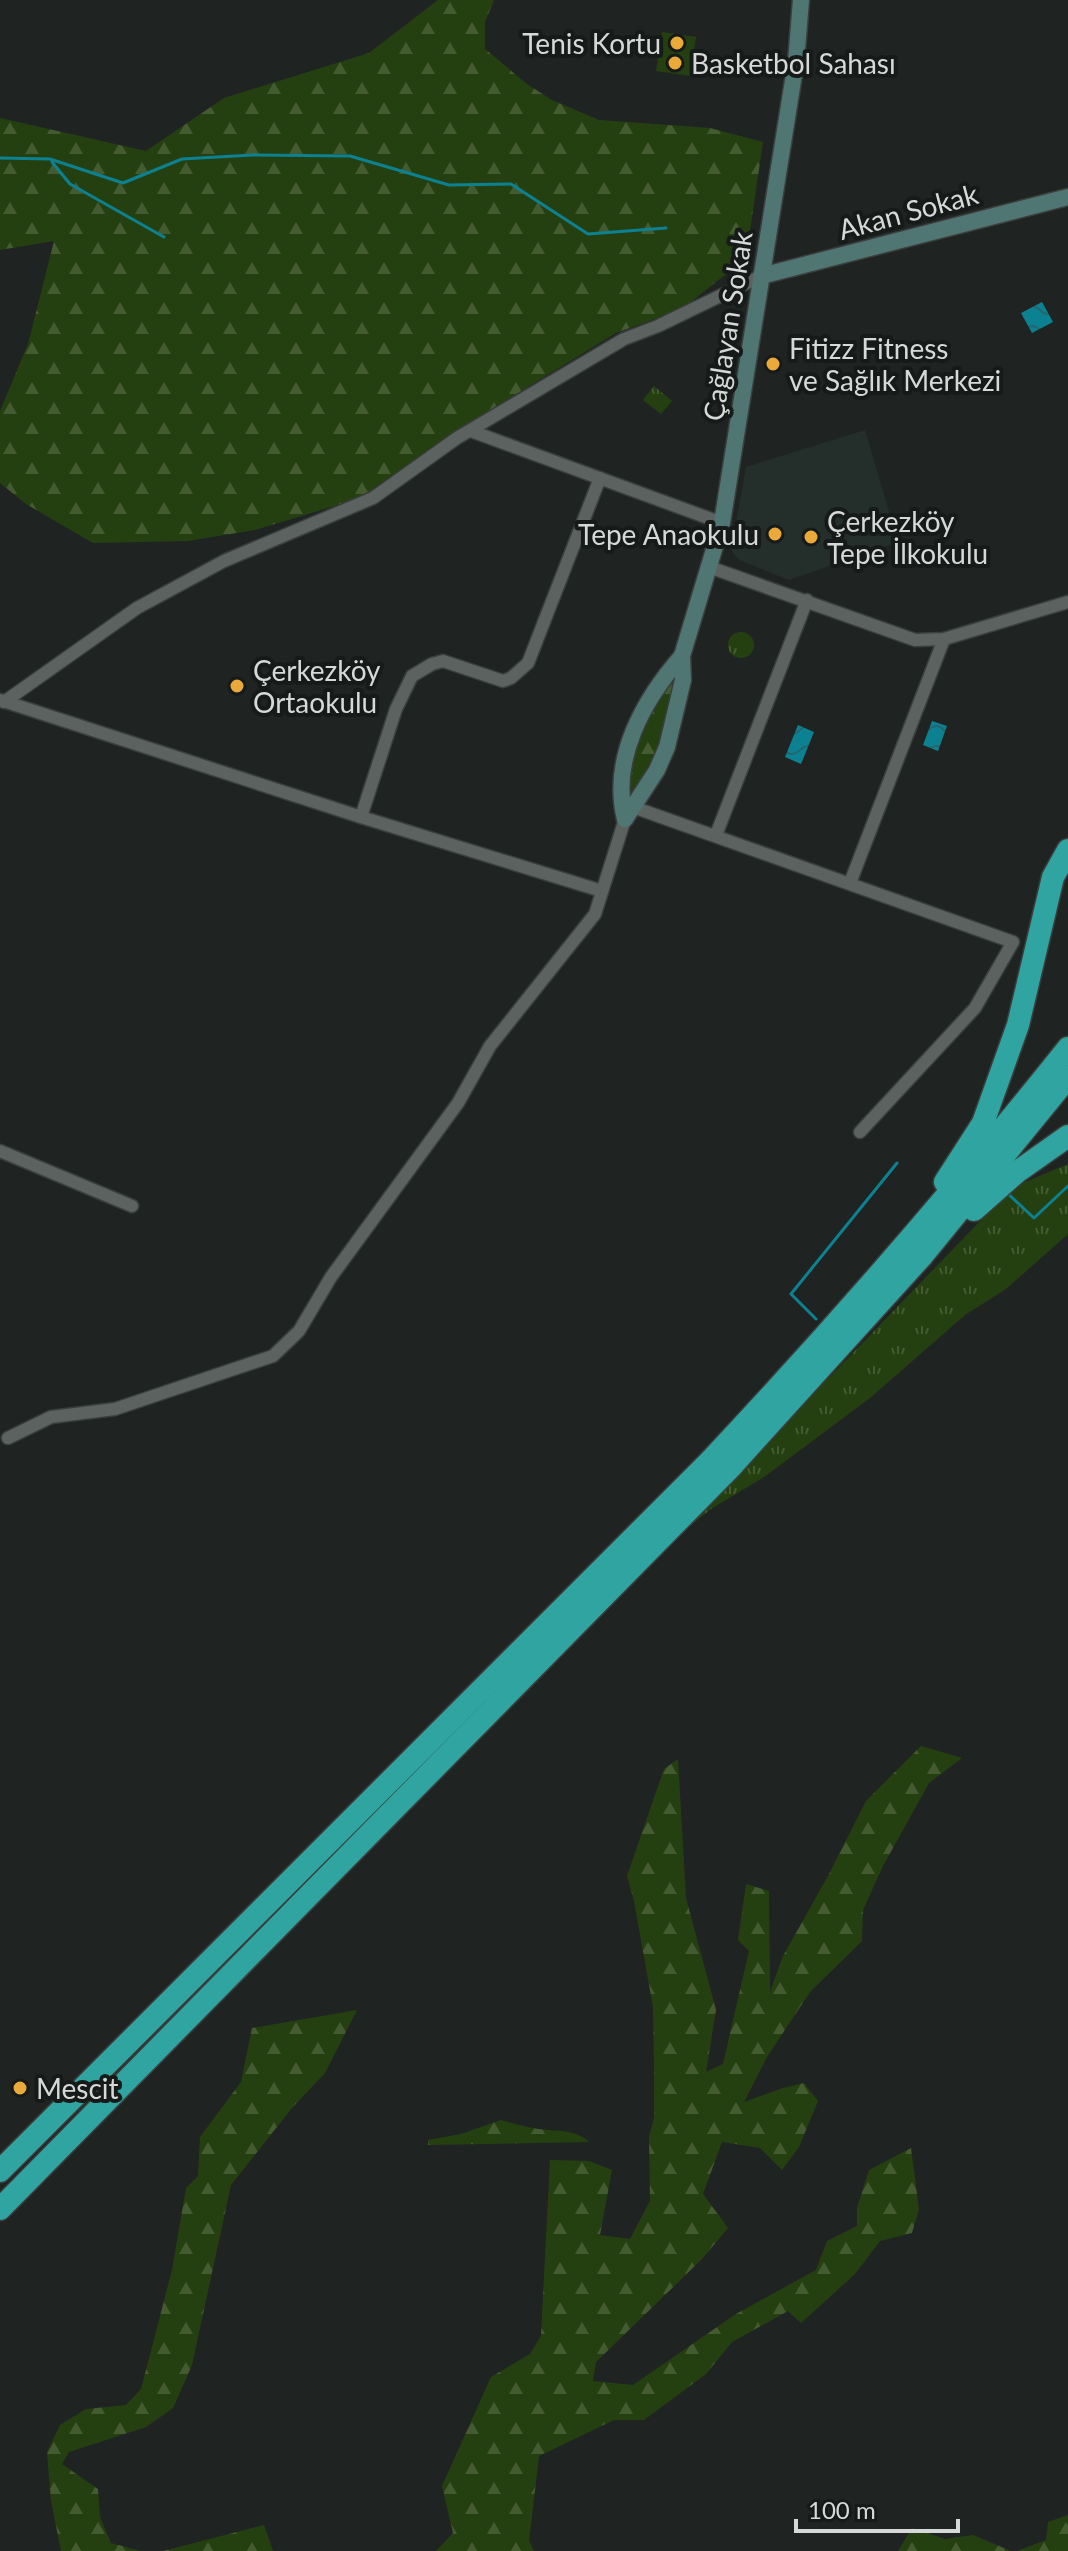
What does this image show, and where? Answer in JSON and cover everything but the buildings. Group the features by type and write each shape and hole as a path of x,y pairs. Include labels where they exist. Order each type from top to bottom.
{"highway":[{"path":"914,1248 983,1123 1018,1025 1053,877 1068,850"},
{"path":"0,2171 710,1461 914,1248 963,1180 1068,1048"},
{"path":"0,2209 730,1468 914,1248 1068,1077"},
{"path":"914,1248 1068,1136"}],"street":[{"name":"Çağlayan Sokak","path":"682,656 722,523 796,62 801,0"},
{"name":"Akan Sokak","path":"761,276 1068,197"},
{"path":"2,701 137,608 224,561 373,498 471,431 624,339 761,276"},
{"path":"471,431 722,523"},
{"path":"361,817 396,709 412,676 443,661 503,681 528,663 600,478"},
{"path":"709,567 915,640 944,639 1068,602"},
{"path":"716,835 807,600"},
{"path":"850,883 944,639"},
{"path":"682,656 652,695 628,742 622,805 629,813 716,835 1013,942 975,1008 860,1132"},
{"path":"8,1438 51,1417 115,1409 273,1356 299,1331 331,1277 458,1103 490,1046 595,914 629,813 657,770 667,747 683,680 682,656"},
{"path":"2,701 138,751 602,891"},
{"path":"0,1151 132,1206"}],"shaded area":[{"path":"865,430 898,542 789,580 739,560 731,550 746,467"}],"green space":[{"path":"438,0 494,0 485,22 485,49 527,84 552,100 599,120 710,128 763,142 746,258 682,309 616,333 467,424 371,495 255,530 187,541 93,543 26,504 0,483 0,411 28,344 54,241 0,250 0,118 146,151 224,98 369,53"},
{"path":"662,32 696,37 690,76 656,71"},
{"path":"654,386 672,401 661,414 643,400"},
{"path":"741,632 750,636 754,645 750,654 741,658 732,654 728,645 732,636"},
{"path":"679,667 661,753 625,809 633,739"},
{"path":"1068,1164 1068,1234 1006,1289 965,1315 870,1398 764,1477 711,1509 685,1530 1013,1187"},
{"path":"921,1746 962,1758 929,1783 883,1866 863,1910 862,1941 810,1992 767,2057 744,2102 804,2083 818,2101 799,2147 782,2170 760,2148 722,2142 703,2194 728,2228 702,2259 596,2362 593,2381 633,2385 736,2314 816,2270 827,2241 857,2226 857,2208 869,2170 911,2148 919,2209 912,2233 880,2241 855,2274 801,2323 788,2311 732,2342 706,2374 644,2420 614,2420 539,2456 529,2541 534,2551 436,2551 453,2533 442,2486 491,2377 530,2354 541,2336 550,2160 589,2161 612,2170 600,2235 630,2239 650,2201 649,2136 654,2118 653,2007 627,1876 664,1769 678,1759 686,1898 716,2010 706,2072 723,2064 749,1951 738,1940 746,1884 769,1891 770,1992 783,1956 866,1801"},
{"path":"357,2010 325,2073 292,2108 231,2185 192,2365 173,2408 146,2427 69,2452 62,2464 98,2489 100,2517 111,2543 141,2551 61,2551 51,2501 47,2452 60,2425 86,2409 126,2405 141,2389 172,2270 186,2188 198,2176 200,2137 241,2082 252,2028"},
{"path":"501,2120 570,2132 589,2142 428,2145 428,2140 461,2134"},
{"path":"1068,2515 1068,2551 1017,2551 1046,2540 1048,2522"},
{"path":"264,2525 273,2551 163,2551"},
{"path":"912,2528 945,2539 973,2535 1011,2551 898,2551"}],"water":[{"path":"1042,302 1053,322 1032,333 1021,313"},
{"path":"932,721 947,726 938,751 923,745"},
{"path":"798,725 814,732 801,764 785,757"}],"waterway":[{"path":"0,158 50,159 123,183 182,159 253,155 350,156 449,185 511,184 588,234 666,228"},
{"path":"52,162 70,184 164,237"},
{"path":"816,1319 791,1294 897,1163"},
{"path":"1006,1192 1034,1218 1068,1186"}],"place":[{"name":"Tenis Kortu","path":"677,43"},
{"name":"Basketbol Sahası","path":"675,63"},
{"name":"Fitizz Fitness ve Sağlık Merkezi","path":"773,364"},
{"name":"Tepe Anaokulu","path":"775,534"},
{"name":"Çerkezköy Tepe İlkokulu","path":"811,537"},
{"name":"Çerkezköy Ortaokulu","path":"237,686"},
{"name":"Mescit","path":"20,2088"}]}
